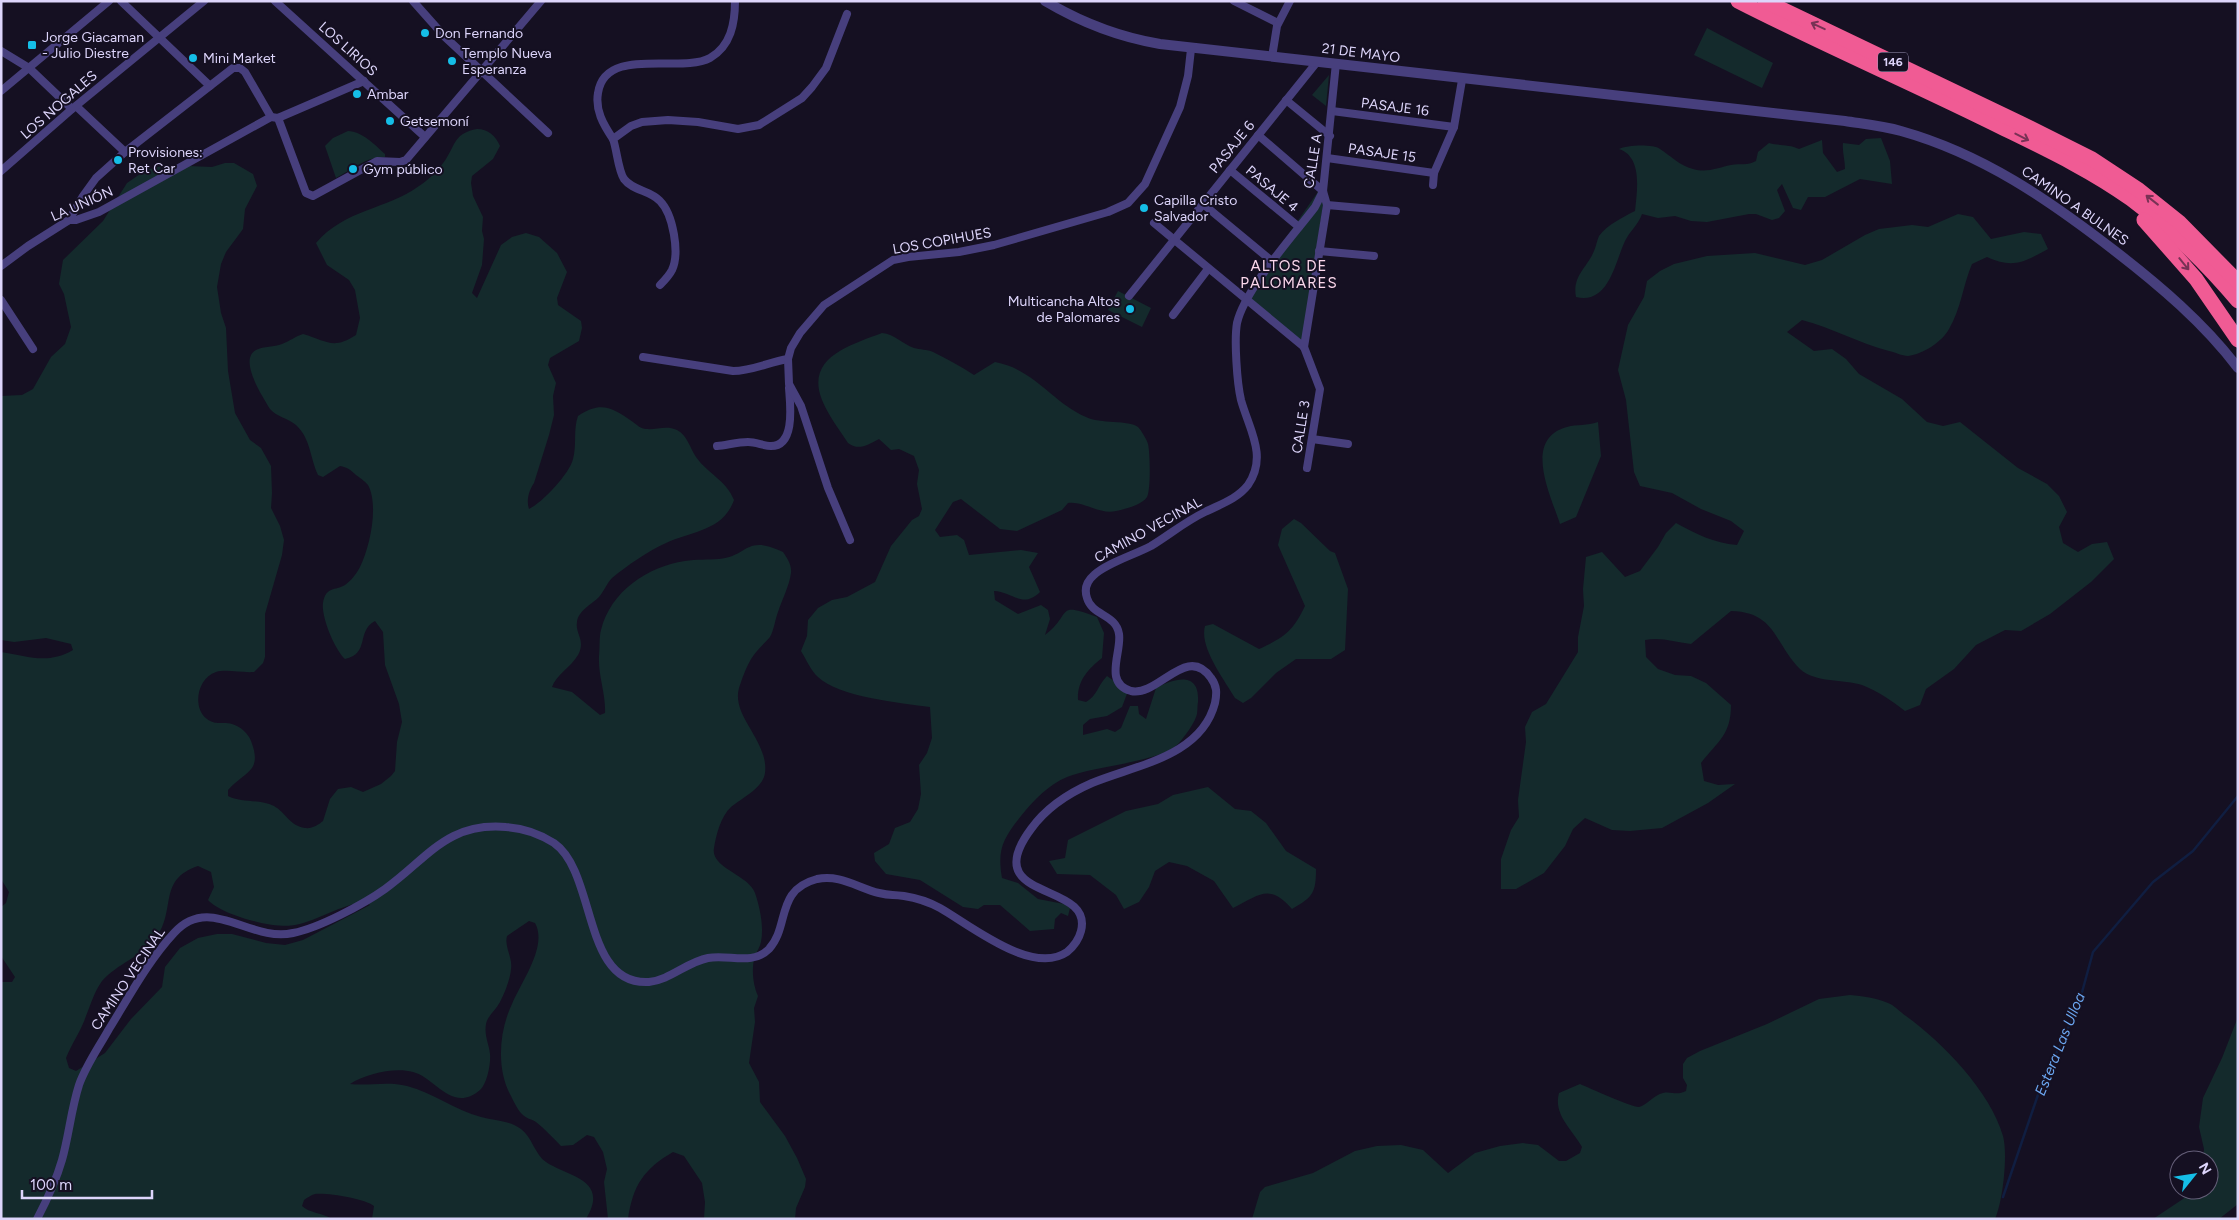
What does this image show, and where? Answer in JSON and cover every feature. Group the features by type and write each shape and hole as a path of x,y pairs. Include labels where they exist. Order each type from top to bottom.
{"highway":[{"path":"1728,1 1759,5"},
{"name":"146","path":"1738,1 1759,5 2084,155 2139,190 2180,222 2238,282"},
{"name":"146","path":"1759,5 2086,170 2131,200 2171,232 2209,268 2238,301"},
{"path":"2086,170 2140,216 2162,238 2196,279 2238,340"},
{"path":"2180,222 2238,264"}],"street":[{"path":"1,91 109,1"},
{"path":"121,1 160,36 210,86"},
{"name":"LOS NOGALES","path":"1,171 204,1"},
{"name":"LOS LIRIOS","path":"275,1 425,137"},
{"path":"413,1 445,37 548,133"},
{"path":"69,220 96,178 125,152 234,68 240,68 244,72 275,118 306,194 313,196 377,161 400,162 406,160 414,154 425,137 541,1"},
{"path":"660,285 673,269 675,257 669,215 660,201 634,188 621,173 618,153 613,138 601,120 596,103 599,88 604,78 616,69 630,65 694,63 710,58 722,49 732,32 735,1"},
{"name":"21 DE MAYO","path":"1045,1 1076,19 1118,35 1191,49 1336,63 1462,80 1682,104"},
{"path":"1234,1 1278,23"},
{"path":"1272,57 1274,33 1290,1"},
{"path":"613,138 631,126 642,122 668,120 698,122 738,129 759,125 802,98 812,87 826,68 847,14"},
{"name":"LOS COPIHUES","path":"850,540 828,488 801,406 789,384 788,359 791,348 800,333 824,305 893,260 959,252 994,245 1108,212 1128,203 1145,184 1180,107 1188,76 1191,49"},
{"path":"1,51 29,68 125,152"},
{"name":"PASAJE 6","path":"1129,296 1318,62"},
{"name":"CALLE A","path":"1246,300 1315,207 1323,191 1336,63"},
{"path":"1433,185 1434,173 1454,127 1462,80"},
{"name":"LA UNIÓN","path":"1,266 69,220 76,220 99,212 275,118 364,81"},
{"path":"1286,100 1330,136"},
{"name":"CAMINO A BULNES","path":"1682,104 1845,121 1888,128 1931,141 1992,167 2052,203 2155,283 2201,326 2238,368"},
{"name":"PASAJE 16","path":"1332,112 1454,127"},
{"path":"1258,135 1323,191 1327,205 1304,347"},
{"name":"PASAJE 15","path":"1327,158 1434,173"},
{"name":"PASAJE 4","path":"1230,170 1299,227"},
{"path":"1203,204 1273,262"},
{"path":"1327,205 1396,211"},
{"path":"1154,223 1304,347"},
{"path":"1319,251 1374,256"},
{"path":"1173,315 1208,269"},
{"path":"1,300 33,349"},
{"name":"CAMINO VECINAL","path":"37,1219 59,1172 71,1115 84,1072 123,1005 158,953 180,926 196,918 208,917 226,920 254,931 273,935 296,933 371,898 388,887 433,848 454,835 472,828 491,826 521,829 548,840 561,849 570,860 578,877 604,955 618,971 635,980 646,982 657,980 688,964 706,958 748,959 757,957 767,951 774,942 780,929 784,908 792,895 804,885 827,878 845,881 876,892 926,901 941,908 983,936 1028,956 1040,959 1053,958 1069,950 1080,935 1081,918 1077,909 1068,901 1034,887 1020,874 1017,859 1027,835 1039,819 1067,796 1091,784 1165,757 1182,747 1204,725 1216,696 1211,678 1201,669 1193,666 1180,670 1140,690 1130,690 1122,685 1116,677 1114,668 1120,639 1118,629 1114,621 1091,605 1086,598 1086,589 1091,578 1098,572 1147,548 1196,516 1234,498 1251,480 1257,462 1257,449 1241,400 1236,334 1238,321 1246,300"},
{"name":"CALLE 3","path":"1304,347 1320,389 1308,468"},
{"path":"643,357 738,371 750,369 767,362 788,359"},
{"path":"717,446 748,442 773,446 779,444 784,439 791,422 789,384"},
{"path":"1312,439 1348,444"}],"green space":[{"path":"1707,28 1773,63 1762,88 1694,55"},
{"path":"1329,75 1326,106 1312,95"},
{"path":"481,129 488,132 494,136 500,146 493,159 472,176 473,196 483,217 482,231 484,239 482,265 472,293 477,298 501,245 512,237 526,233 539,237 557,253 567,272 557,298 558,305 581,321 582,328 579,341 550,358 548,365 556,383 553,396 554,415 534,483 528,496 529,509 541,501 555,487 571,465 578,416 593,408 600,407 618,413 642,428 669,428 680,432 686,438 696,457 722,482 734,500 729,510 715,524 659,546 612,578 599,597 580,614 577,626 581,641 580,650 552,687 572,692 600,715 605,713 599,663 601,630 613,604 632,583 644,575 671,564 729,557 748,548 761,545 783,552 790,564 790,578 770,637 751,659 739,688 740,709 762,750 765,761 765,773 756,788 731,807 724,815 716,837 714,855 718,861 746,881 751,887 755,893 760,911 762,936 761,944 755,956 753,971 758,996 754,1008 755,1022 749,1063 759,1082 760,1102 785,1136 806,1179 805,1187 796,1208 795,1219 704,1219 705,1202 702,1183 684,1156 673,1152 654,1165 641,1179 633,1197 628,1219 608,1219 604,1182 607,1169 603,1152 594,1137 587,1135 573,1145 561,1146 539,1125 519,1111 506,1085 503,1074 501,1050 504,1026 512,1004 532,964 538,942 538,932 535,923 529,921 507,936 506,940 511,961 510,973 502,998 486,1024 490,1063 487,1079 480,1090 470,1096 461,1098 452,1096 421,1075 397,1070 380,1072 350,1084 393,1084 407,1086 471,1114 507,1122 516,1126 525,1132 542,1159 575,1176 590,1187 593,1195 592,1206 586,1219 372,1219 374,1206 370,1203 346,1197 314,1194 304,1200 302,1206 332,1219 1,1219 1,982 12,982 15,977 1,956 1,907 6,903 9,892 1,879 1,652 46,658 64,655 73,650 71,644 46,638 14,642 1,640 1,396 22,395 33,389 51,357 65,344 71,327 64,294 59,284 63,260 103,221 127,183 146,170 165,165 212,167 225,163 234,163 253,174 257,186 245,209 243,229 226,252 221,264 217,287 221,313 226,328 228,371 235,413 250,440 261,448 271,466 271,508 280,526 284,540 282,555 265,614 265,657 263,663 254,672 220,671 210,675 204,680 198,701 202,714 207,719 213,722 235,725 246,733 251,741 255,759 253,765 228,790 228,796 239,800 263,802 274,806 300,827 308,828 317,825 323,821 330,799 338,789 351,787 363,792 381,784 395,771 397,742 402,722 399,704 385,665 383,632 375,621 369,625 358,652 345,659 330,633 323,609 326,594 331,590 341,587 354,577 364,559 372,526 373,503 368,485 351,470 340,466 323,477 318,475 305,436 301,430 270,409 258,388 251,370 251,355 256,350 282,344 303,334 330,343 348,340 356,335 360,318 355,290 349,280 327,265 316,243 340,223 406,194 423,183 444,162 460,136 470,131","holes":["198,866 211,872 214,887 208,900 225,911 263,923 286,926 295,925 356,904 365,902 370,905 303,940 285,945 266,943 232,934 217,934 198,938 180,948 165,967 162,987 131,1019 105,1053 76,1071 69,1068 66,1058 102,981 144,950 156,938 166,916 172,887 177,879 185,872"]},
{"path":"348,131 358,133 368,140 385,154 385,157 365,161 336,178 325,146 333,138"},
{"path":"1881,138 1890,161 1892,184 1860,179 1825,197 1808,197 1801,210 1793,208 1782,184 1777,190 1785,211 1779,218 1772,220 1756,214 1707,222 1691,221 1675,216 1658,218 1642,214 1625,241 1614,270 1603,288 1596,295 1587,298 1576,297 1576,283 1595,249 1599,236 1611,225 1635,211 1637,176 1635,167 1627,153 1619,149 1640,146 1657,147 1688,168 1707,170 1753,163 1756,161 1758,152 1769,143 1792,146 1799,149 1822,140 1823,153 1837,172 1845,169 1843,143 1859,145 1866,139"},
{"path":"1322,186 1324,199 1302,343 1246,295"},
{"path":"1958,214 1973,217 1991,239 2024,232 2041,234 2048,249 2018,262 2004,263 1987,257 1972,264 1956,313 1946,334 1937,343 1914,355 1908,356 1878,348 1802,320 1787,332 1814,351 1832,349 1846,359 1859,374 1902,399 1927,422 1943,426 1960,422 2018,468 2047,484 2059,496 2067,512 2059,527 2063,543 2078,552 2092,544 2107,542 2114,559 2091,582 2050,614 2021,631 2005,630 1976,645 1954,669 1926,689 1920,705 1905,711 1885,696 1862,685 1821,679 1806,673 1791,659 1766,623 1746,613 1731,611 1691,644 1663,639 1645,640 1646,657 1658,669 1675,675 1691,676 1706,683 1731,705 1729,724 1726,731 1701,763 1704,781 1718,785 1735,784 1708,803 1662,828 1630,831 1612,830 1585,818 1573,829 1565,846 1544,873 1516,889 1501,889 1501,859 1511,830 1519,817 1518,800 1526,742 1525,727 1532,712 1546,704 1578,652 1578,637 1584,606 1583,589 1586,557 1602,552 1625,577 1640,571 1666,533 1676,523 1705,537 1737,545 1744,531 1731,521 1701,509 1672,493 1640,486 1634,472 1626,400 1618,370 1628,325 1644,297 1647,281 1660,271 1674,264 1707,256 1755,253 1805,265 1822,260 1879,229 1912,225 1928,227"},
{"name":"Multicancha Altos de Palomares","path":"1118,291 1151,308 1142,327 1108,310"},
{"path":"882,333 891,335 914,348 933,352 974,375 995,362 1021,371 1074,411 1086,417 1099,421 1128,423 1138,427 1148,444 1150,471 1148,493 1145,500 1133,506 1110,512 1080,504 1068,503 1062,510 1017,531 1000,529 961,499 953,502 935,530 940,537 957,535 964,540 969,555 1021,550 1038,553 1029,567 1040,592 1034,597 1023,599 994,591 995,600 1018,614 1041,605 1048,610 1050,619 1045,635 1054,628 1065,612 1069,610 1084,612 1097,617 1104,633 1102,658 1081,681 1078,700 1086,702 1090,700 1107,676 1128,691 1122,707 1107,716 1090,719 1083,725 1083,735 1107,729 1115,732 1121,728 1130,706 1138,706 1139,714 1146,719 1156,688 1171,682 1178,680 1191,681 1198,692 1195,720 1179,743 1171,749 1158,755 1079,773 1060,780 1036,799 1010,831 1001,852 1002,878 1018,883 1038,899 1064,904 1070,908 1068,916 1061,913 1055,919 1054,929 1030,931 1000,905 984,905 978,909 963,907 920,880 886,874 875,861 874,853 889,844 895,828 910,822 918,809 921,794 919,765 927,753 932,738 930,707 871,698 840,690 827,684 815,674 801,651 807,636 808,620 818,608 832,600 847,597 875,582 891,546 912,520 919,516 922,509 917,484 919,470 914,456 899,449 891,450 879,439 859,447 848,443 824,406 818,385 820,373 825,363 834,355 857,342"},
{"path":"1598,422 1601,456 1576,517 1560,524 1546,484 1543,469 1546,443 1553,433 1567,427"},
{"path":"1294,519 1301,523 1330,551 1335,553 1348,589 1345,650 1331,659 1296,659 1276,673 1251,698 1243,703 1235,698 1209,653 1204,634 1205,626 1213,624 1259,649 1282,637 1292,627 1305,606 1278,545 1282,529"},
{"path":"1208,787 1235,809 1251,811 1266,823 1286,851 1316,869 1314,889 1305,901 1292,909 1277,896 1264,894 1233,908 1214,881 1187,866 1169,862 1155,871 1149,887 1139,902 1124,909 1116,895 1090,875 1057,874 1049,861 1065,858 1068,840 1126,811 1158,804 1173,795"},
{"path":"1850,995 1879,1000 1895,1007 1950,1054 1964,1069 1988,1102 2003,1136 2005,1154 2002,1190 1995,1219 1252,1219 1260,1192 1265,1187 1313,1173 1355,1151 1377,1146 1401,1145 1423,1150 1448,1173 1475,1153 1500,1146 1523,1143 1538,1145 1559,1161 1566,1161 1580,1153 1582,1147 1561,1115 1558,1101 1559,1093 1580,1084 1639,1107 1660,1094 1686,1091 1687,1085 1683,1078 1683,1064 1687,1058 1700,1051 1767,1024 1819,999"},
{"path":"2238,1017 2238,1204 2219,1219 2153,1219 2182,1200 2219,1200 2219,1150 2204,1150 2199,1127 2203,1098 2222,1058"}],"waterway":[{"name":"Estera Las Ulloa","path":"2003,1197 2041,1086 2078,1007 2093,952 2153,882 2193,851 2238,796"}],"place":[{"name":"Don Fernando","path":"425,33"},
{"name":"Jorge Giacaman - Julio Diestre","path":"32,45"},
{"name":"Mini Market","path":"193,58"},
{"name":"Templo Nueva Esperanza","path":"452,61"},
{"name":"Ambar","path":"357,94"},
{"name":"Getsemoní","path":"390,121"},
{"name":"Provisiones: Ret Car","path":"118,160"},
{"name":"Gym público","path":"353,169"},
{"name":"Capilla Cristo Salvador","path":"1144,208"},
{"name":"Multicancha Altos de Palomares","path":"1130,309"}],"district":[{"name":"ALTOS DE PALOMARES","path":"1289,274"}]}
